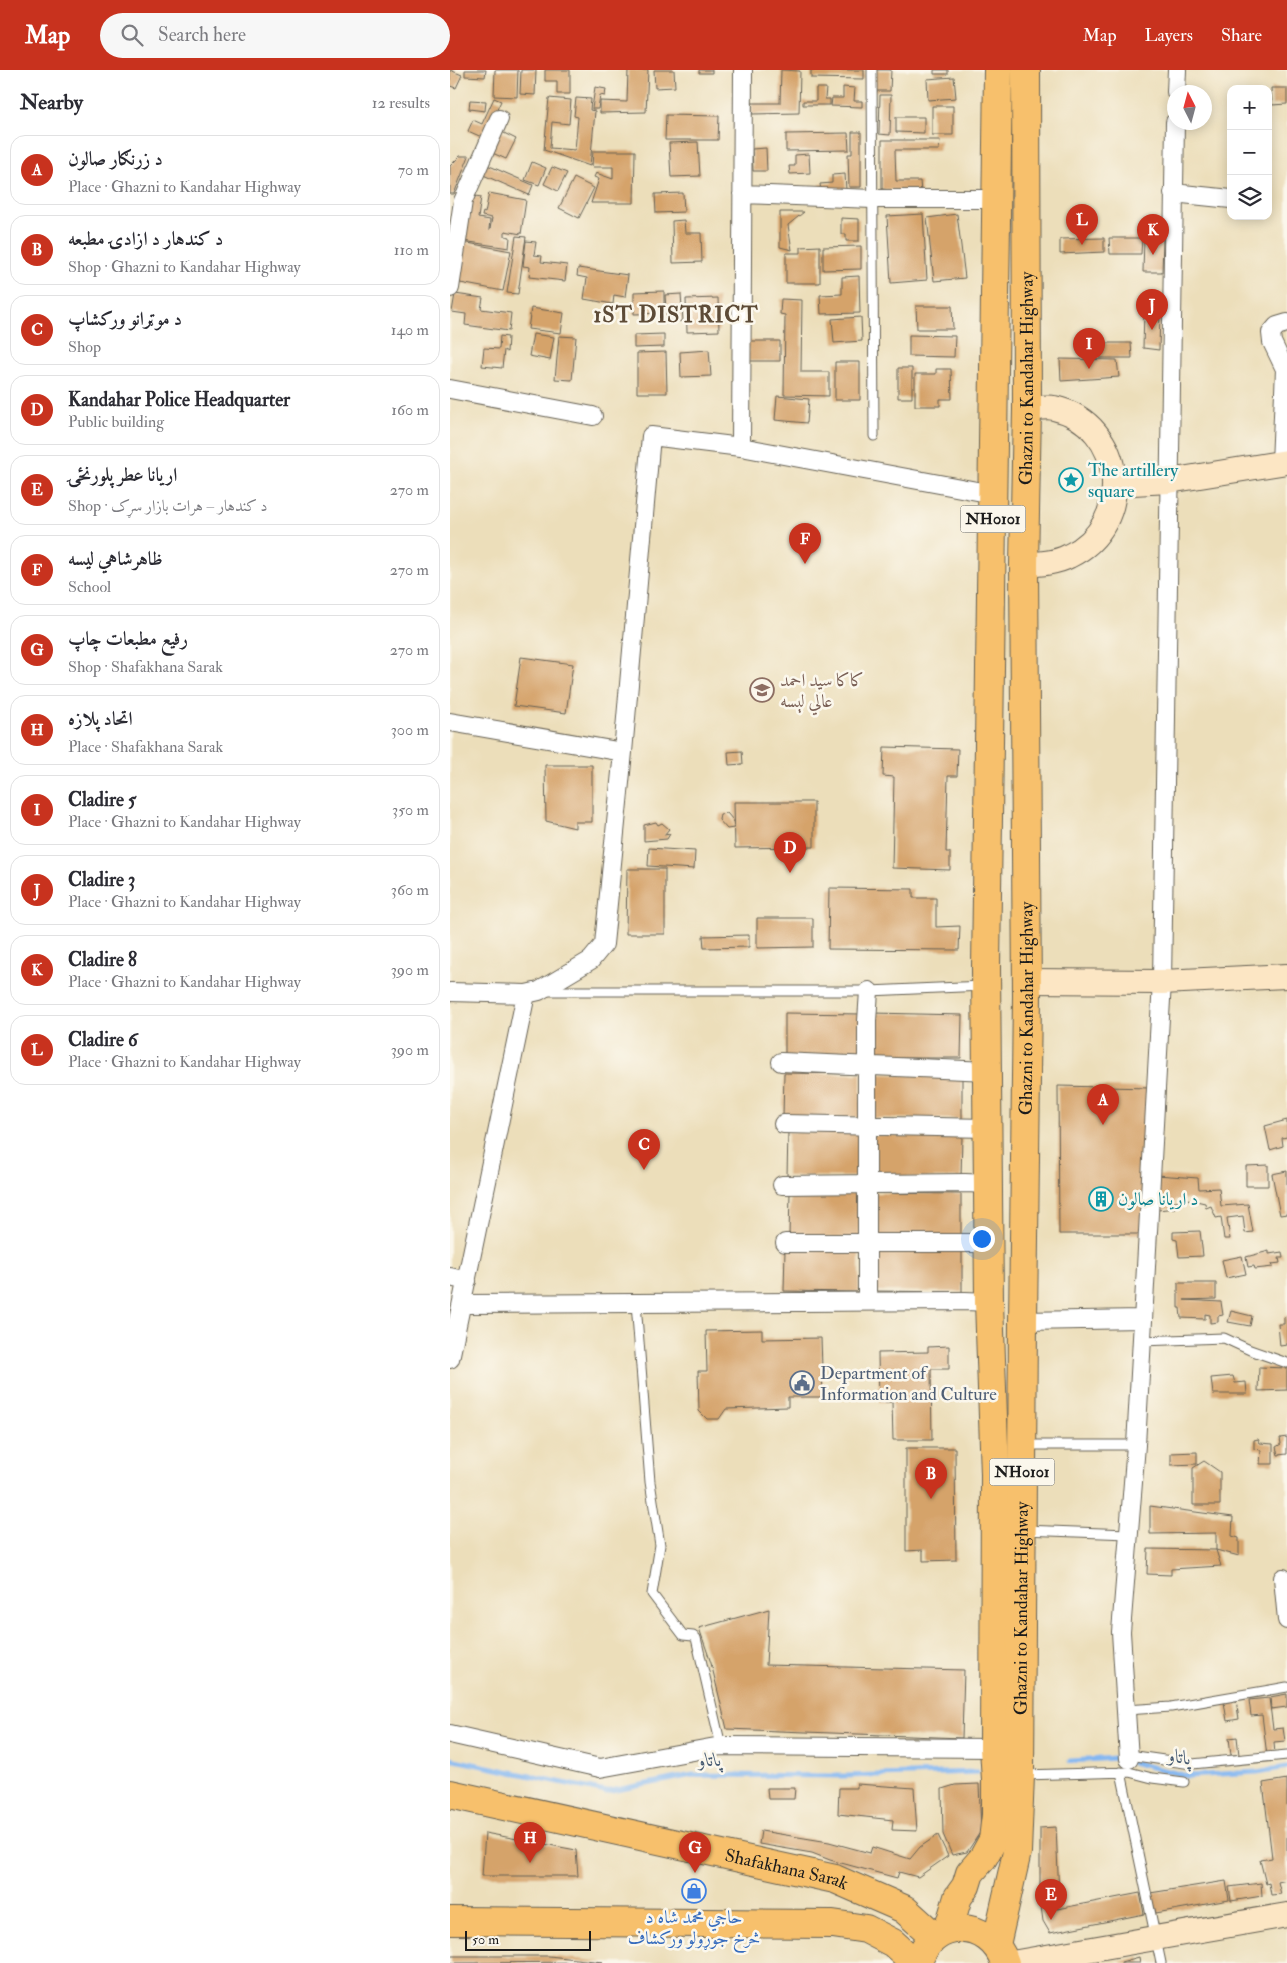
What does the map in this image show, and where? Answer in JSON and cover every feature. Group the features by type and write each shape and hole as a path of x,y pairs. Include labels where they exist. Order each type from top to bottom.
{"main road":[{"name":"Ghazni to Kandahar Highway","path":"917,1963 927,1945 941,1934 958,1897 966,1886 970,1873 983,1858 993,1840 996,1815 994,1748 995,1475 989,1302 986,986 998,70"},
{"name":"Ghazni to Kandahar Highway","path":"1004,1957 1017,1852 1020,1775 1027,981 1024,565 1027,409 1026,70"},
{"path":"1024,565 1047,563 1069,557 1088,544 1103,527 1112,506 1115,484 1111,458 1098,435 1078,418 1053,408 1027,409"},
{"path":"1115,484 1169,480 1284,463"},
{"path":"1027,981 1162,982 1287,976"},
{"name":"Shafakhana Sarak","path":"450,1794 835,1878 904,1909 941,1934"},
{"path":"941,1934 961,1928 974,1930 987,1936 1004,1957 1156,1938 1287,1915"},
{"path":"450,1921 833,1924 866,1929 892,1942 917,1963"}],"street":[{"path":"741,447 743,70"},
{"path":"1176,85 1177,70"},
{"path":"450,288 463,201 499,119"},
{"path":"1128,1765 1121,1632 1136,1445 1162,982 1175,130"},
{"path":"1173,193 1227,199"},
{"path":"742,194 873,199 997,200"},
{"path":"1284,463 1286,369 1272,342 1271,333 1277,326 1287,323"},
{"path":"450,389 593,416"},
{"path":"450,992 532,992 591,960 604,944 651,436 741,447 993,494"},
{"path":"450,722 623,752"},
{"path":"867,1301 866,1021 869,991"},
{"path":"450,1359 463,1304 458,1279 532,992"},
{"path":"781,1062 988,1071"},
{"path":"784,1124 988,1128"},
{"path":"782,1185 988,1184"},
{"path":"785,1243 988,1243"},
{"path":"463,1304 989,1302"},
{"path":"1023,1321 1142,1319"},
{"path":"1283,1578 1287,1620"},
{"path":"450,1734 600,1768 721,1746 994,1748"}],"lane":[{"path":"872,70 874,436"},
{"path":"532,992 869,991 986,986"},
{"path":"636,1303 650,1482 660,1545 652,1594 683,1635 696,1638 721,1746"},
{"path":"1141,1341 1224,1338 1250,1350 1287,1363"},
{"path":"1022,1445 1136,1445"},
{"path":"1022,1530 1128,1534"},
{"path":"1126,1710 1171,1708 1287,1687"},
{"path":"1020,1775 1128,1765 1192,1764 1287,1755"},
{"path":"1128,1765 1152,1778 1184,1782"},
{"path":"1128,1765 1161,1963"}],"building":[{"path":"450,70 462,75 456,88 450,86"},
{"path":"465,70 486,70 485,77 465,76"},
{"path":"495,70 518,70 517,97 494,96"},
{"path":"521,70 536,70 535,95 520,94"},
{"path":"545,70 570,70 570,94 557,94 557,81 545,81"},
{"path":"628,70 648,70 646,112 600,113 600,101 627,102"},
{"path":"654,70 674,70 675,87 655,88"},
{"path":"699,70 712,70 712,73 699,73"},
{"path":"781,70 800,71 799,113 752,114 752,103 780,103"},
{"path":"811,70 864,70 864,79 811,78"},
{"path":"875,70 891,70 890,91 874,91"},
{"path":"934,70 948,70 948,74 934,74"},
{"path":"954,77 956,98 928,100 927,79"},
{"path":"595,87 606,89 605,96 600,95 598,109 592,109"},
{"path":"843,87 855,88 854,101 862,101 862,107 831,106 832,98 843,98"},
{"path":"816,88 826,88 825,99 830,99 830,105 803,105 803,101 816,101"},
{"path":"1272,88 1287,88 1287,104 1272,105"},
{"path":"880,95 891,95 890,135 879,134"},
{"path":"494,98 501,101 484,138 468,131 473,120 482,124"},
{"path":"549,98 571,100 569,124 552,122 550,148 575,150 578,117 574,116 576,98 591,99 590,110 595,111 590,166 544,150"},
{"path":"470,100 486,101 485,111 469,109"},
{"path":"932,106 953,106 953,135 932,135"},
{"path":"666,115 719,116 718,140 665,140"},
{"path":"896,117 924,117 924,133 896,132"},
{"path":"498,130 516,139 506,159 488,151"},
{"path":"852,132 861,132 861,187 849,187 848,154 852,154"},
{"path":"848,133 849,150 786,151 786,134"},
{"path":"882,140 940,140 939,150 895,150 896,181 920,181 921,193 882,189"},
{"path":"698,142 700,176 671,177 669,143"},
{"path":"766,148 767,171 753,171 752,149"},
{"path":"593,151 635,151 634,203 591,203 599,179 594,177 596,173 613,179 613,167 592,167"},
{"path":"809,154 810,173 790,174 789,166 795,166 795,155"},
{"path":"460,156 469,156 454,194 450,194 450,166"},
{"path":"532,162 546,168 539,185 525,180"},
{"path":"485,164 533,185 529,195 481,174"},
{"path":"552,167 567,173 558,191 544,184"},
{"path":"845,174 846,190 821,191 820,184 832,183 832,175"},
{"path":"574,178 594,188 579,218 559,208"},
{"path":"489,193 526,200 521,234 505,231 505,236 510,237 509,248 463,241 470,195 481,197 478,218 490,220 490,229 492,218 482,216 483,212 485,213"},
{"path":"683,193 684,212 656,213 655,194"},
{"path":"780,212 804,212 788,225 792,250 780,247"},
{"path":"923,214 927,280 891,283 887,216"},
{"path":"957,214 965,278 934,281 927,218"},
{"path":"841,218 859,219 859,241 846,241 846,234 841,234"},
{"path":"684,220 685,233 701,233 702,262 673,263 672,221"},
{"path":"516,236 526,237 518,294 507,293"},
{"path":"1104,238 1104,252 1060,254 1060,239"},
{"path":"1109,238 1142,238 1141,254 1110,254"},
{"path":"1144,238 1163,239 1162,272 1143,272"},
{"path":"526,241 536,242 534,255 542,256 541,262 567,265 565,281 529,277 530,267 523,266"},
{"path":"462,242 511,251 503,291 455,282"},
{"path":"820,246 820,283 786,283 786,253 801,253 801,247"},
{"path":"861,246 861,269 823,270 823,247"},
{"path":"578,268 628,275 625,297 614,295 613,304 584,299 587,278 577,276"},
{"path":"859,276 860,313 821,314 820,295 842,294 842,277"},
{"path":"664,291 664,313 634,314 634,292"},
{"path":"455,294 483,298 481,309 511,313 509,331 465,325 466,314 452,312"},
{"path":"681,294 683,321 667,322 665,295"},
{"path":"718,298 719,331 687,332 686,299"},
{"path":"781,299 802,300 801,372 829,372 829,396 784,395 785,315 780,314"},
{"path":"916,306 952,306 953,329 917,329"},
{"path":"531,308 564,313 561,333 528,329"},
{"path":"1144,311 1160,311 1159,350 1143,348"},
{"path":"861,317 862,341 834,343 832,319"},
{"path":"533,334 554,337 550,360 529,356"},
{"path":"664,334 664,347 634,348 634,335"},
{"path":"909,335 955,336 954,357 909,356"},
{"path":"500,336 508,337 507,352 504,350 502,368 482,366 484,348 499,349"},
{"path":"559,336 576,337 572,380 555,379"},
{"path":"748,341 780,341 780,361 748,361"},
{"path":"1099,343 1131,343 1132,358 1099,358"},
{"path":"709,350 711,376 681,377 680,352"},
{"path":"666,352 667,393 637,393 637,353"},
{"path":"1060,359 1117,360 1119,377 1061,381"},
{"path":"835,362 860,362 860,400 835,400"},
{"path":"898,368 912,368 912,398 898,398"},
{"path":"936,369 951,369 952,399 940,399 940,406 915,406 915,374 936,374"},
{"path":"777,396 809,399 807,423 775,420"},
{"path":"521,657 573,664 566,713 514,706"},
{"path":"884,747 958,749 957,776 948,776 946,852 950,852 950,870 892,868 894,777 883,776"},
{"path":"742,751 743,764 729,765 728,752"},
{"path":"545,765 592,765 592,822 575,822 575,828 546,821"},
{"path":"734,802 814,802 814,847 735,848"},
{"path":"727,813 733,820 734,828 727,829 719,820 720,814"},
{"path":"656,822 658,825 662,823 669,829 664,835 670,834 667,839 644,841 644,825"},
{"path":"649,848 695,851 694,869 648,866"},
{"path":"627,869 665,869 665,934 626,934"},
{"path":"829,888 913,889 913,898 936,898 936,927 960,926 959,950 828,949"},
{"path":"757,918 813,918 813,947 757,948"},
{"path":"749,935 749,947 704,948 703,936"},
{"path":"785,1013 862,1014 862,1057 785,1057"},
{"path":"873,1013 962,1015 961,1058 872,1058"},
{"path":"784,1073 861,1074 861,1118 783,1117"},
{"path":"872,1074 962,1076 962,1119 871,1118"},
{"path":"1058,1086 1150,1088 1142,1234 1059,1234"},
{"path":"1287,1120 1287,1137 1282,1138 1283,1146 1270,1150 1265,1126"},
{"path":"788,1132 861,1133 860,1177 787,1176"},
{"path":"872,1135 962,1136 961,1178 872,1177"},
{"path":"1268,1165 1268,1186 1246,1186 1246,1166"},
{"path":"1287,1171 1287,1214 1280,1215 1272,1174"},
{"path":"1157,1175 1198,1178 1199,1189 1219,1188 1221,1206 1248,1204 1253,1232 1245,1233 1243,1216 1227,1218 1230,1239 1224,1239 1221,1217 1216,1218 1211,1206 1206,1208 1205,1203 1187,1199 1175,1201 1175,1208 1158,1210"},
{"path":"790,1192 860,1193 860,1238 789,1237"},
{"path":"871,1193 961,1194 961,1239 871,1238"},
{"path":"1200,1231 1203,1256 1179,1257 1177,1240 1173,1239 1173,1232"},
{"path":"785,1249 859,1250 859,1292 784,1291"},
{"path":"871,1250 962,1251 962,1292 870,1291"},
{"path":"1269,1251 1269,1254 1282,1252 1283,1258 1279,1258 1280,1263 1272,1264 1273,1267 1255,1269 1254,1266 1248,1267 1246,1257"},
{"path":"1242,1256 1246,1274 1226,1278 1222,1260"},
{"path":"1178,1283 1216,1283 1216,1299 1184,1300 1221,1302 1223,1315 1218,1316 1218,1322 1210,1323 1210,1315 1205,1314 1205,1319 1181,1318 1180,1308 1178,1308"},
{"path":"1231,1311 1252,1316 1250,1326 1228,1322"},
{"path":"1287,1316 1287,1345 1280,1346 1278,1324 1284,1324 1284,1317"},
{"path":"762,1330 762,1339 821,1338 823,1397 788,1397 788,1407 726,1409 719,1419 707,1419 699,1411 698,1371 707,1371 706,1331"},
{"path":"949,1346 949,1369 931,1369 932,1440 893,1440 892,1402 879,1402 878,1353 928,1352 928,1347"},
{"path":"1259,1367 1287,1368 1287,1390 1258,1391"},
{"path":"1233,1376 1235,1383 1246,1382 1247,1394 1213,1394 1211,1378"},
{"path":"1287,1437 1287,1454 1278,1455 1276,1447 1281,1444 1280,1438"},
{"path":"1258,1439 1260,1443 1273,1444 1273,1464 1260,1464 1261,1450 1254,1449 1254,1440"},
{"path":"906,1448 955,1448 956,1560 923,1561 923,1550 906,1551"},
{"path":"1197,1452 1197,1464 1171,1465 1171,1453"},
{"path":"1204,1461 1220,1472 1220,1505 1193,1505 1193,1468"},
{"path":"1150,1506 1233,1517 1232,1536 1239,1538 1239,1556 1216,1550 1216,1533 1150,1534"},
{"path":"1148,1549 1216,1550 1221,1566 1171,1569 1171,1575 1147,1574"},
{"path":"769,1609 766,1665 964,1670 962,1738 727,1729 711,1663 699,1628"},
{"path":"1287,1694 1287,1707 1271,1709 1270,1697"},
{"path":"1269,1698 1273,1729 1283,1728 1285,1741 1274,1742 1275,1755 1267,1756 1262,1715 1251,1716 1249,1700"},
{"path":"1236,1700 1239,1719 1227,1721 1224,1702"},
{"path":"1237,1737 1239,1755 1231,1755 1229,1738"},
{"path":"1287,1779 1287,1880 1278,1882 1281,1894 1271,1895 1269,1883 1266,1884 1260,1860 1272,1858 1263,1783"},
{"path":"857,1784 914,1788 917,1831 892,1830 893,1820 838,1814 839,1788 857,1788"},
{"path":"979,1784 981,1831 967,1852 952,1855 943,1834 942,1789 955,1785"},
{"path":"767,1788 795,1788 794,1799 768,1799"},
{"path":"1056,1827 1059,1896 1054,1897 1057,1909 1140,1893 1144,1914 1050,1933 1043,1921 1040,1899 1040,1828"},
{"path":"761,1831 829,1842 870,1853 872,1847 910,1859 920,1847 938,1835 948,1856 918,1877 899,1872 897,1878 830,1860 812,1853 759,1844"},
{"path":"485,1833 576,1850 578,1876 482,1876"},
{"path":"1226,1881 1229,1900 1156,1913 1150,1893"},
{"path":"1261,1883 1262,1896 1231,1901 1229,1887"},
{"path":"450,1956 549,1956 603,1962 450,1963"},
{"path":"1139,1957 1140,1963 1121,1963 1121,1962"}],"waterway":[{"name":"پاتاو","path":"1070,1761 1116,1758 1187,1776 1257,1772 1287,1767"},
{"name":"پاتاو","path":"450,1759 606,1792 693,1775 844,1776 977,1772"}],"place":[{"name":"Cladire 6","path":"1082,245"},
{"name":"Cladire 8","path":"1153,255"},
{"name":"Cladire 3","path":"1152,330"},
{"name":"Cladire 5","path":"1089,369"},
{"name":"The artillery square","path":"1071,480"},
{"name":"ظاهرشاهي لیسه","path":"805,564"},
{"name":"کاکا سید احمد عالي لېسه","path":"762,690"},
{"name":"Kandahar Police Headquarter","path":"790,873"},
{"name":"د زرنګار صالون","path":"1103,1125"},
{"name":"د موټرانو ورکشاپ","path":"644,1170"},
{"name":"د اریانا صالون","path":"1101,1199"},
{"name":"Department of Information and Culture","path":"802,1383"},
{"name":"د کندهار د ازادۍ مطبعه","path":"931,1499"},
{"name":"اتحاد پلازه","path":"530,1863"},
{"name":"رفیع مطبعات چاپ","path":"695,1873"},
{"name":"حاجي محمد شاه د څرخ جوړولو ورکشاف","path":"694,1891"},
{"name":"اريانا عطر پلورنځۍ","path":"1051,1920"}],"district":[{"name":"1ST DISTRICT","path":"676,315"}]}
